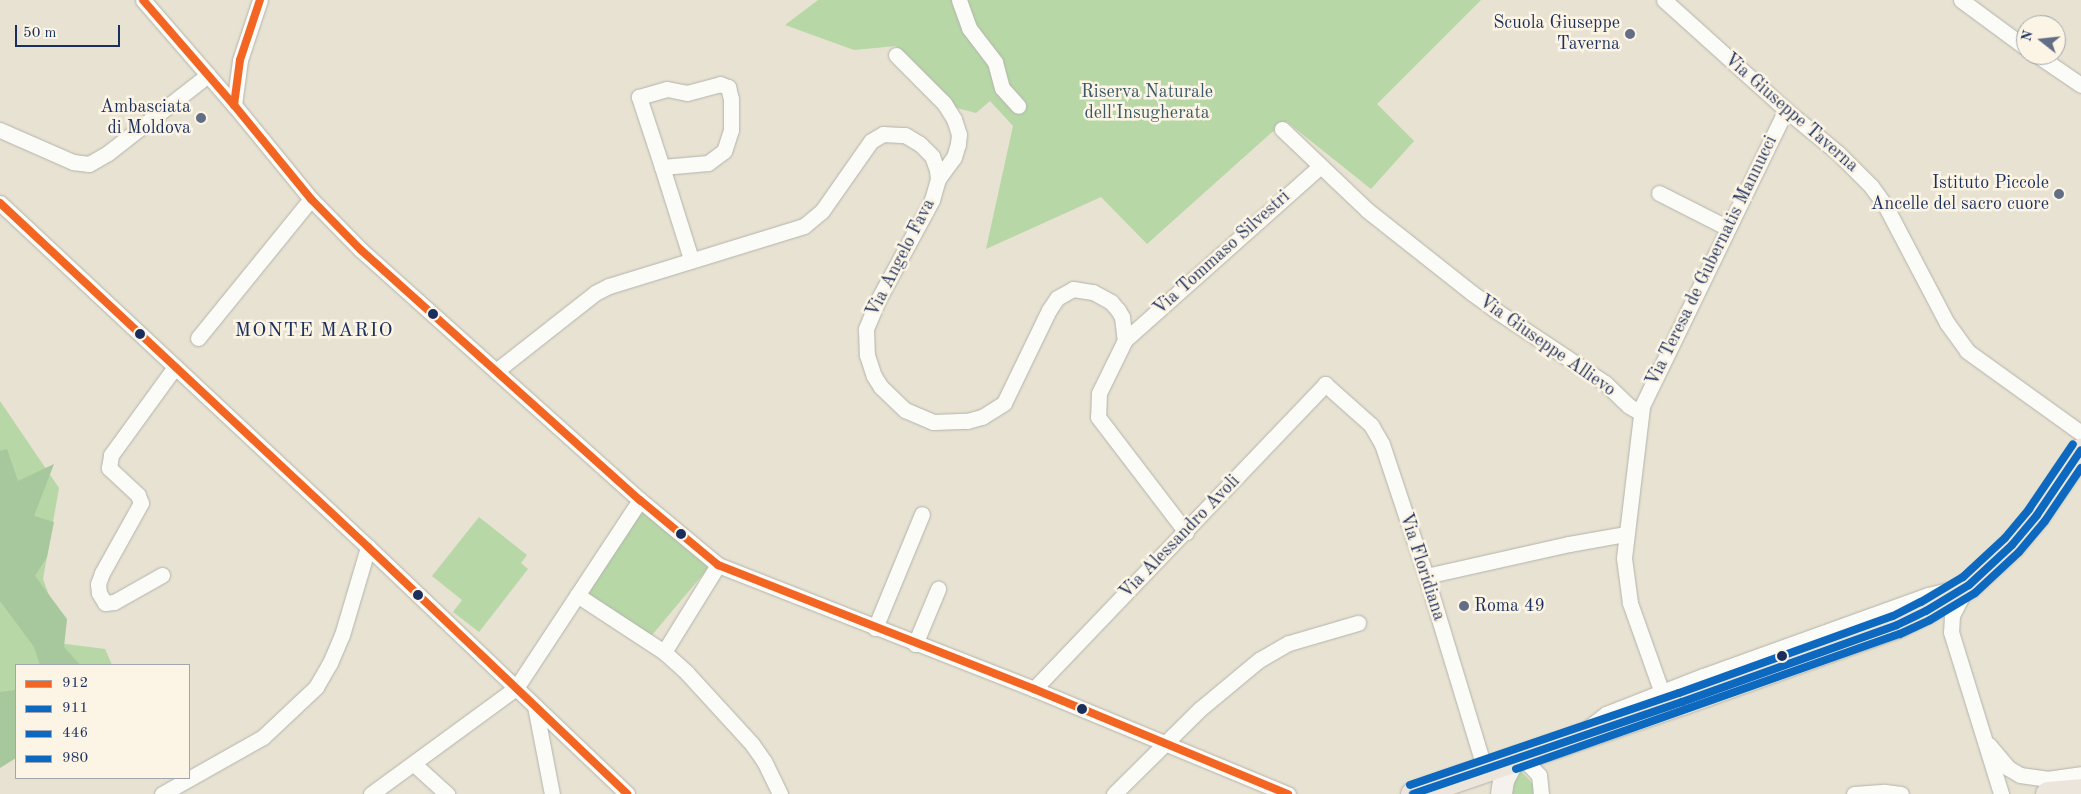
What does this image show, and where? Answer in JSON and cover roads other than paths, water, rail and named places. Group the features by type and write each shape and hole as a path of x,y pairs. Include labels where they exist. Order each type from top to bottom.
{"main road":[{"path":"1413,794 1682,702 1897,625 1926,612 1969,585 1998,559 2028,527 2081,450"},
{"path":"1501,794 1504,780 1518,759"},
{"path":"2048,794 2081,792"},
{"path":"2077,794 2081,792"}],"street":[{"path":"143,0 234,105 311,199 364,246 496,371 640,500 718,565 915,644 1034,689 1165,745 1288,794"},
{"path":"234,105 240,60 260,0"},
{"path":"959,0 969,28 995,62 1002,88 1018,106"},
{"name":"Via Giuseppe Taverna","path":"1664,0 1786,110 1848,162 1878,195 1947,323 1964,347 2081,433"},
{"path":"1960,0 2016,41"},
{"path":"896,55 944,103 954,119 959,134 958,144 954,157 938,178"},
{"path":"2052,65 2081,85"},
{"path":"0,130 74,162 90,164 108,154 208,75"},
{"path":"662,167 708,163 724,150 731,124 730,95 726,85 720,84 687,93 663,90 639,97 691,259"},
{"name":"Via Teresa de Gubernatis Mannucci","path":"1641,413 1648,392 1786,110"},
{"name":"Via Giuseppe Allievo","path":"1282,129 1319,166 1368,210 1498,312 1594,376 1629,406 1641,413"},
{"name":"Via Angelo Fava","path":"496,371 595,293 609,286 691,259 774,237 809,223 822,211 864,149 871,141 883,134 905,135 920,144 936,163 938,178 932,200 875,307 866,329 867,355 874,376 897,404 922,418 942,423 974,419 996,409 1004,403 1011,391 1049,310 1057,298 1066,291 1084,289 1111,302 1122,317 1125,340"},
{"name":"Via Tommaso Silvestri","path":"1125,340 1319,166"},
{"path":"1659,193 1728,228"},
{"path":"198,338 311,199"},
{"path":"0,203 368,547 627,794"},
{"path":"1125,340 1099,393 1098,417 1186,532"},
{"path":"162,575 111,603 104,602 98,594 98,584 102,573 142,502 138,495 109,468 111,455 176,367"},
{"name":"Via Alessandro Avoli","path":"1034,689 1186,532 1325,384"},
{"name":"Via Floridiana","path":"1325,384 1371,425 1377,433 1426,576 1486,770"},
{"path":"1641,413 1624,558 1630,603 1662,693"},
{"path":"371,794 516,688 640,500"},
{"path":"875,628 922,514"},
{"path":"1426,576 1569,544 1626,534"},
{"path":"190,778 263,737 316,687 333,658 342,634 368,547"},
{"path":"664,652 718,565"},
{"path":"1969,585 1951,619 1951,632 1959,664 2001,794"},
{"path":"1576,737 1606,714 1721,669 1928,595 1969,585"},
{"path":"915,644 938,589"},
{"path":"577,595 664,652 687,673 752,744 764,761 780,794"},
{"path":"1114,794 1215,696 1275,650 1311,635 1358,623"},
{"path":"535,706 552,794"},
{"path":"1983,738 2008,768 2020,775 2047,779 2081,774"},
{"path":"1518,759 1539,775 1541,794"},
{"path":"414,764 447,794"},
{"path":"162,794 189,779"},
{"path":"1854,794 1885,792 1900,794"}],"place":[{"name":"Scuola Giuseppe Taverna","path":"1630,34"},
{"name":"Ambasciata di Moldova","path":"201,118"},
{"name":"Istituto Piccole Ancelle del sacro cuore","path":"2059,194"},
{"name":"Roma 49","path":"1464,606"}],"district":[{"name":"MONTE MARIO","path":"314,331"}],"park label":[{"name":"Riserva Naturale dell'Insugherata","path":"1147,104"}]}
